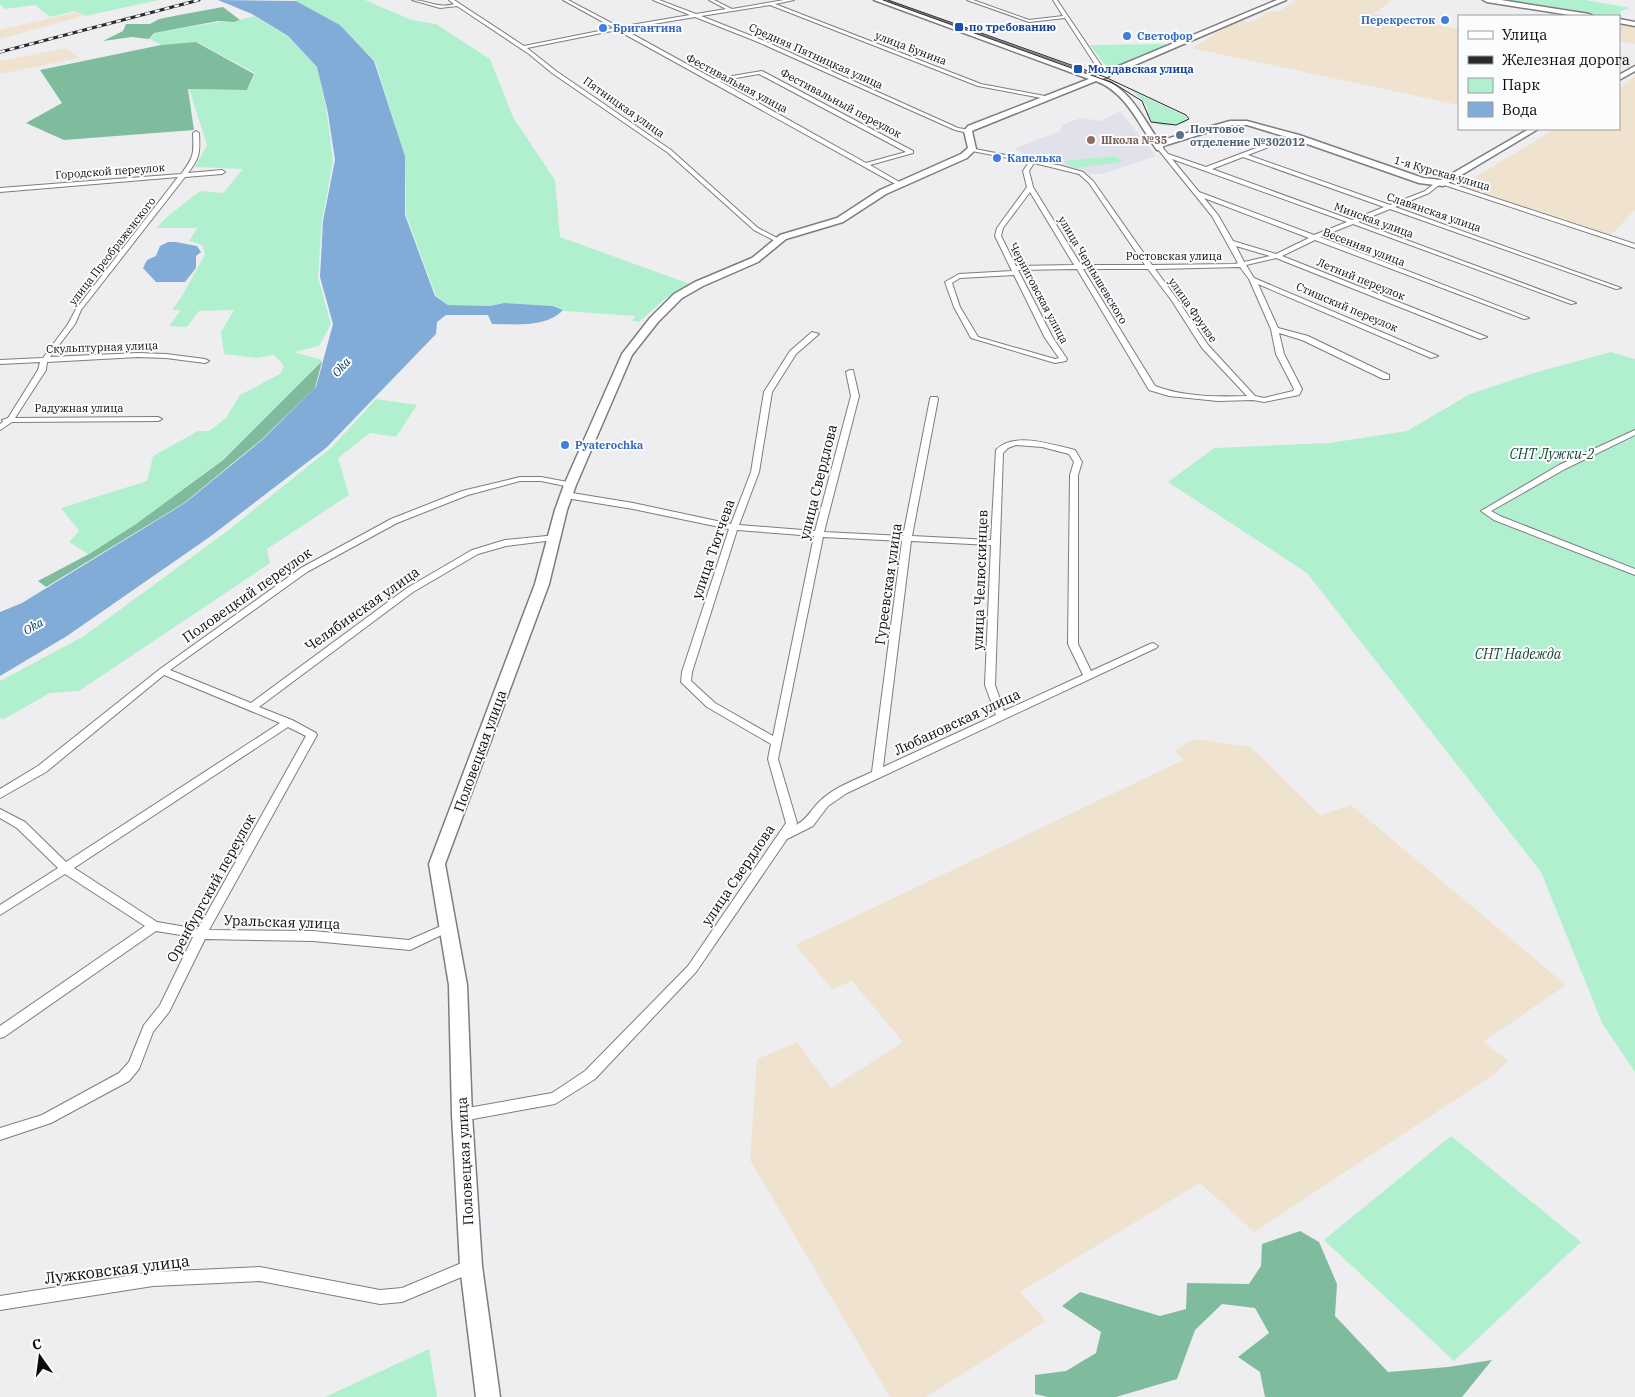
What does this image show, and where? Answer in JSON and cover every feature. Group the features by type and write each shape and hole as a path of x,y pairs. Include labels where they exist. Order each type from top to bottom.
{"main road":[{"path":"1487,0 1583,15"},
{"path":"1620,21 1635,24"}],"street":[{"path":"414,0 446,8 455,2"},
{"name":"Фестивальная улица","path":"565,0 810,133 899,184"},
{"name":"Средняя Пятницкая улица","path":"655,0 760,41 957,129 968,131"},
{"path":"711,0 731,10"},
{"name":"улица Бунина","path":"754,0 980,85 1047,97"},
{"path":"522,48 617,29 792,0"},
{"path":"877,0 1100,76 1129,102 1158,146 1215,215 1252,279 1275,330 1280,354 1298,389 1296,393 1290,396 1264,400 1253,398"},
{"path":"969,0 1029,21 1066,17"},
{"path":"1054,0 1100,76"},
{"path":"779,241 792,234 840,220 883,192 964,156 972,149 968,131 976,126 1229,22 1258,12 1283,0"},
{"name":"Пятницкая улица","path":"455,2 669,151 756,229 779,241"},
{"path":"1620,77 1635,68"},
{"name":"Фестивальный переулок","path":"712,81 760,72 912,152 864,165"},
{"name":"1-я Курская улица","path":"1158,146 1230,123 1242,122 1279,132 1422,181 1440,183 1635,246"},
{"name":"Ростовская улица","path":"1063,359 1056,361 975,338 956,307 948,282 959,276 1014,271 1080,268 1217,268 1277,256 1313,238 1427,192 1532,130"},
{"name":"улица Преображенского","path":"0,428 10,420 42,370 44,361 71,324 78,310 195,160 197,149 196,133"},
{"path":"1206,169 1277,142"},
{"name":"улица Фрунзе","path":"972,149 1081,173 1091,182 1175,300 1205,346 1253,398"},
{"name":"Славянская улица","path":"1243,155 1618,288"},
{"name":"Минская улица","path":"1168,156 1573,303"},
{"path":"1030,187 1026,171 1032,162"},
{"name":"Городской переулок","path":"0,190 222,172"},
{"name":"улица Чернышевского","path":"1030,187 1152,388 1179,395 1218,399 1253,398"},
{"name":"Черниговская улица","path":"1030,187 1000,228 998,236 1014,271 1063,359"},
{"name":"Весенняя улица","path":"1196,192 1526,318"},
{"name":"Половецкая улица","path":"488,1397 471,1266 462,1115 458,985 436,864 542,584 568,490 628,354 654,320 678,296 699,284 755,260 779,241"},
{"name":"Летний переулок","path":"1231,242 1277,256 1483,337"},
{"name":"Стишский переулок","path":"1252,279 1434,356"},
{"path":"1275,330 1305,338 1386,377"},
{"name":"улица Тютчева","path":"776,742 711,705 686,682 687,672 734,527 755,472 768,392 793,353 815,334"},
{"name":"Скульптурная улица","path":"0,362 138,356 166,356 205,361"},
{"name":"улица Свердлова","path":"462,1115 555,1098 590,1075 692,969 792,823 772,759 819,534 855,396 850,372"},
{"name":"Гуреевская улица","path":"877,774 907,539 934,398"},
{"name":"Радужная улица","path":"0,420 158,418"},
{"path":"1635,432 1562,467 1485,511 1497,518 1635,572"},
{"name":"улица Челюскинцев","path":"1001,716 990,685 999,452 1005,446 1016,443 1062,449 1072,452 1078,462 1074,475 1073,644 1088,676"},
{"name":"Половецкий переулок","path":"0,794 42,769 163,671 304,570 394,521 465,493 520,479 541,479 568,490 734,527 819,534 995,543"},
{"name":"Челябинская улица","path":"252,707 410,590 475,552 505,543 554,536"},
{"name":"Любановская улица","path":"783,836 809,823 824,803 843,790 1153,646"},
{"name":"Оренбургский переулок","path":"0,1134 46,1119 124,1077 134,1065 148,1029 165,1008 201,934 312,735 288,722 163,671"},
{"path":"0,911 288,722"},
{"name":"Уральская улица","path":"0,813 21,825 65,868 154,926 201,934 313,936 410,944 448,927"},
{"path":"0,1033 154,926"},
{"name":"Лужковская улица","path":"0,1302 153,1279 260,1274 380,1297 402,1295 471,1266"}],"shaded area":[{"path":"1296,0 1392,0 1374,14 1458,29 1458,105 1191,48 1214,35 1212,34 1242,20 1249,22 1265,15 1262,13 1279,11"},
{"path":"76,12 83,16 0,39 0,30"},
{"path":"1620,24 1635,27 1635,44 1620,41"},
{"path":"66,48 79,58 0,74 0,61"},
{"path":"1635,76 1635,210 1611,235 1460,186 1553,130 1620,130 1620,88"},
{"name":"Школа №35","path":"1120,111 1156,156 1102,174 1090,174 1038,160 1014,149 1060,131 1062,125 1081,118 1101,121"},
{"path":"1194,739 1251,747 1320,815 1351,805 1566,985 1483,1042 1509,1061 1493,1075 1254,1232 1200,1183 1020,1292 1046,1321 926,1397 890,1397 750,1160 757,1059 797,1042 831,1088 903,1042 852,981 832,989 795,945 1183,760 1175,750"}],"green space":[{"path":"0,0 159,0 85,16 75,11 50,17 35,5 5,9 0,4"},
{"path":"294,0 365,0 412,20 436,24 490,59 513,117 555,180 560,237 690,284 666,298 639,322 632,321 635,316 564,311 554,306 504,303 489,306 449,305 436,296 406,215 405,156 375,61 340,25"},
{"path":"1499,0 1586,0 1630,8 1620,11 1622,19 1620,19 1620,15 1593,15"},
{"path":"223,7 240,20 234,22 218,21 154,33 149,39 132,37 103,41 123,31 126,24 150,24 159,19"},
{"path":"254,16 287,36 317,67 327,113 333,161 322,221 318,277 331,324 319,346 294,352 322,360 222,460 136,524 88,554 69,542 79,531 61,508 147,481 153,456 198,431 209,431 226,418 240,395 280,374 284,366 274,355 258,358 224,354 221,332 234,310 199,311 187,327 169,326 181,310 172,310 182,296 205,254 202,245 189,241 197,228 156,228 200,191 223,193 243,169 195,167 207,145 189,89 248,90 255,73 197,42 161,45 150,39 155,33 219,22 234,22"},
{"path":"196,42 254,74 247,90 188,89 194,130 64,140 26,123 62,103 40,70 161,45"},
{"path":"1168,44 1108,69 1090,45"},
{"path":"1130,90 1185,116 1188,121 1168,126 1153,122 1149,118 1146,104"},
{"path":"1115,156 1123,162 1072,168 1064,161"},
{"name":"СНТ Надежда","path":"1611,352 1635,359 1635,1072 1602,1023 1541,872 1307,573 1168,482 1214,448 1329,443 1407,431 1470,394 1537,372"},
{"path":"322,361 315,388 261,440 184,503 46,587 38,581 89,554 136,524 223,460"},
{"path":"376,399 417,405 396,437 370,433 338,458 349,495 267,549 270,563 79,691 50,693 4,719 0,718 0,681 84,636 226,532 332,447"},
{"path":"1451,1136 1581,1242 1454,1361 1324,1240"},
{"path":"1300,1231 1319,1242 1337,1284 1335,1316 1388,1372 1448,1367 1492,1360 1462,1397 1265,1397 1260,1372 1238,1357 1269,1333 1255,1308 1222,1304 1195,1330 1177,1379 1116,1397 1048,1397 1035,1394 1035,1375 1066,1371 1096,1353 1101,1332 1062,1306 1080,1292 1160,1316 1186,1309 1187,1283 1249,1284 1261,1266 1262,1244"},
{"path":"429,1349 437,1397 325,1397"}],"water":[{"name":"Oka","path":"218,0 296,1 340,25 374,61 405,156 405,215 435,296 448,305 490,306 504,303 553,306 563,310 548,320 530,324 492,324 488,315 446,315 437,322 436,334 326,448 211,536 67,636 0,676 0,612 22,603 185,503 262,440 316,387 333,324 320,277 323,221 335,160 328,113 317,67 288,36 252,14"},
{"path":"168,242 197,246 201,252 196,256 196,268 185,282 156,282 143,268 147,260 156,256 160,246"}],"tram line":[{"path":"883,0 1113,83 1142,101 1151,122 1176,125 1189,119 1186,115 1105,77 888,0"}],"railway":[{"path":"0,52 199,0"}],"place":[{"name":"Перекресток","path":"1445,20"},
{"name":"по требованию","path":"959,27"},
{"name":"Бригантина","path":"603,28"},
{"name":"Светофор","path":"1127,36"},
{"name":"Молдавская улица","path":"1078,69"},
{"name":"Почтовое отделение №302012","path":"1180,135"},
{"name":"Школа №35","path":"1091,140"},
{"name":"Капелька","path":"997,158"},
{"name":"Pyaterochka","path":"565,445"}],"park label":[{"name":"СНТ Лужки-2","path":"1552,454"}]}
